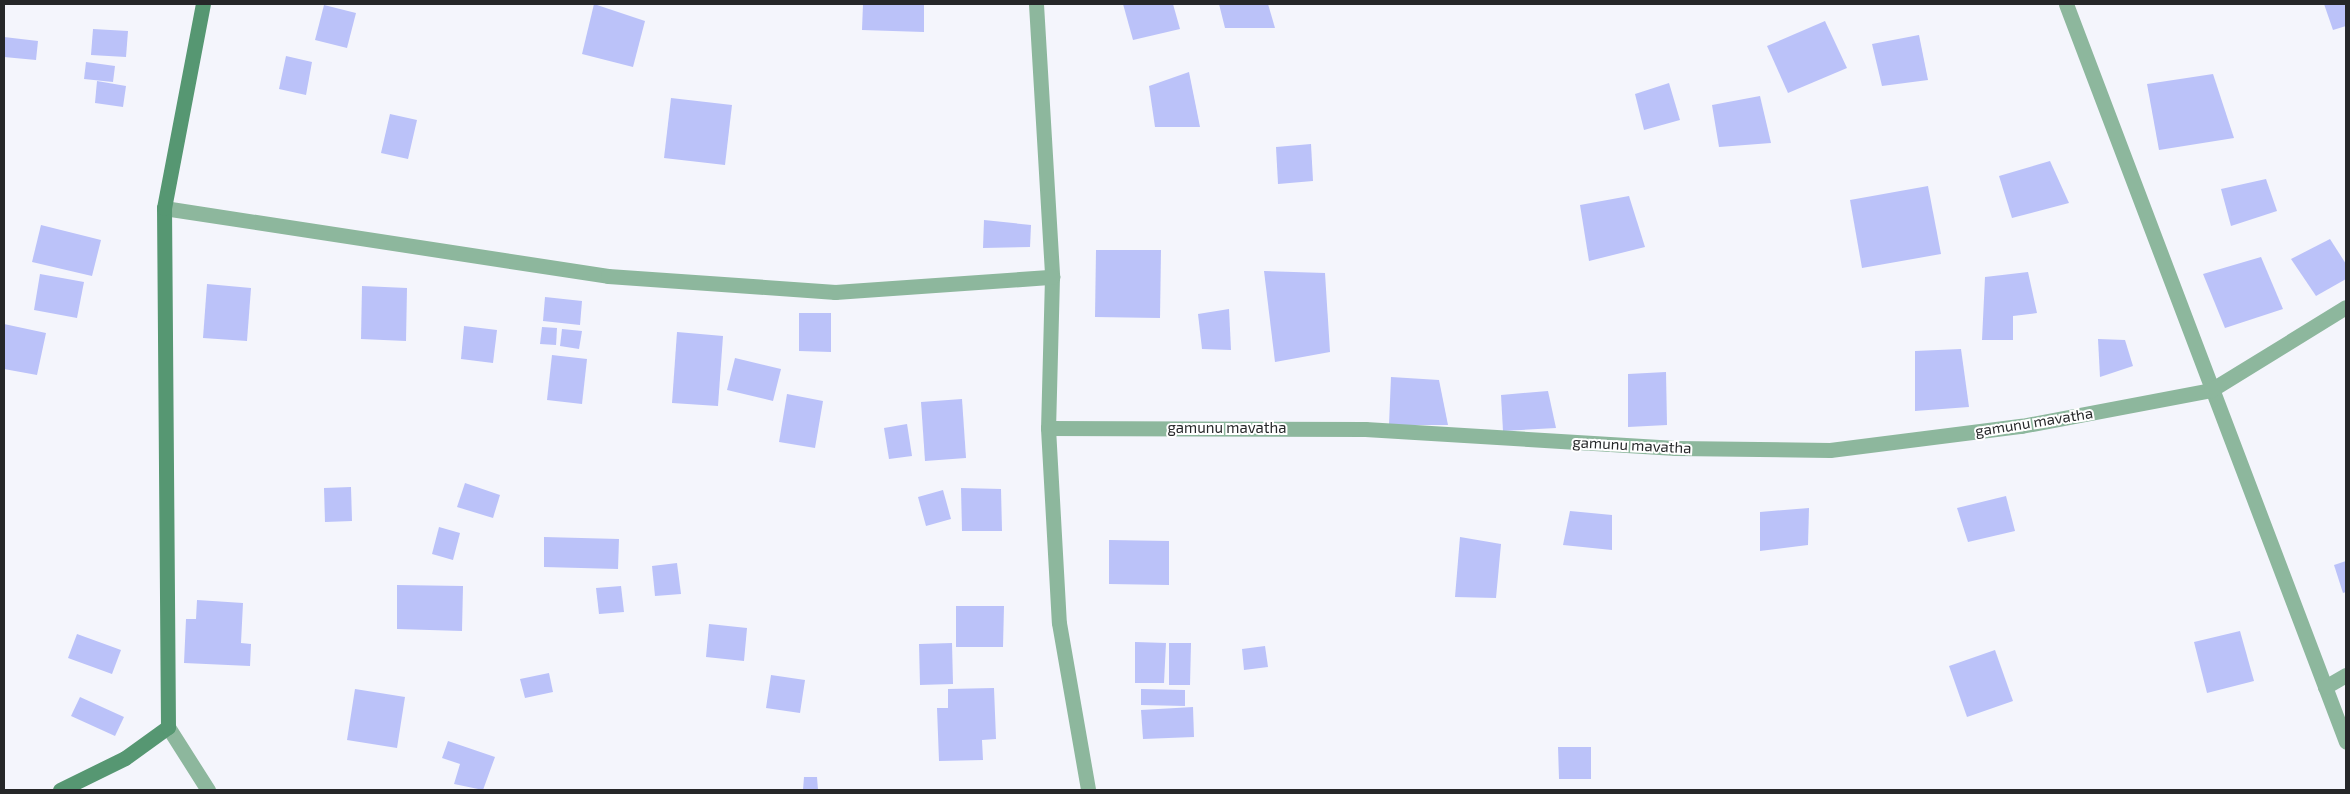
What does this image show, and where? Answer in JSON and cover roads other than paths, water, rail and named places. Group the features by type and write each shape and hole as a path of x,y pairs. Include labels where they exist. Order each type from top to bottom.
{"street":[{"path":"203,4 164,208 168,727 208,790"},
{"path":"1036,4 1052,278 1048,428 1059,622 1088,790"},
{"path":"2066,4 2346,742"},
{"path":"164,208 608,276 835,292 1052,278"},
{"path":"2211,390 2346,307"},
{"name":"gamunu mavatha","path":"1048,428 1365,429 1675,448 1830,450 2021,426 2211,390"},
{"path":"2325,687 2346,675"},
{"path":"60,790 124,758 168,727"}]}
